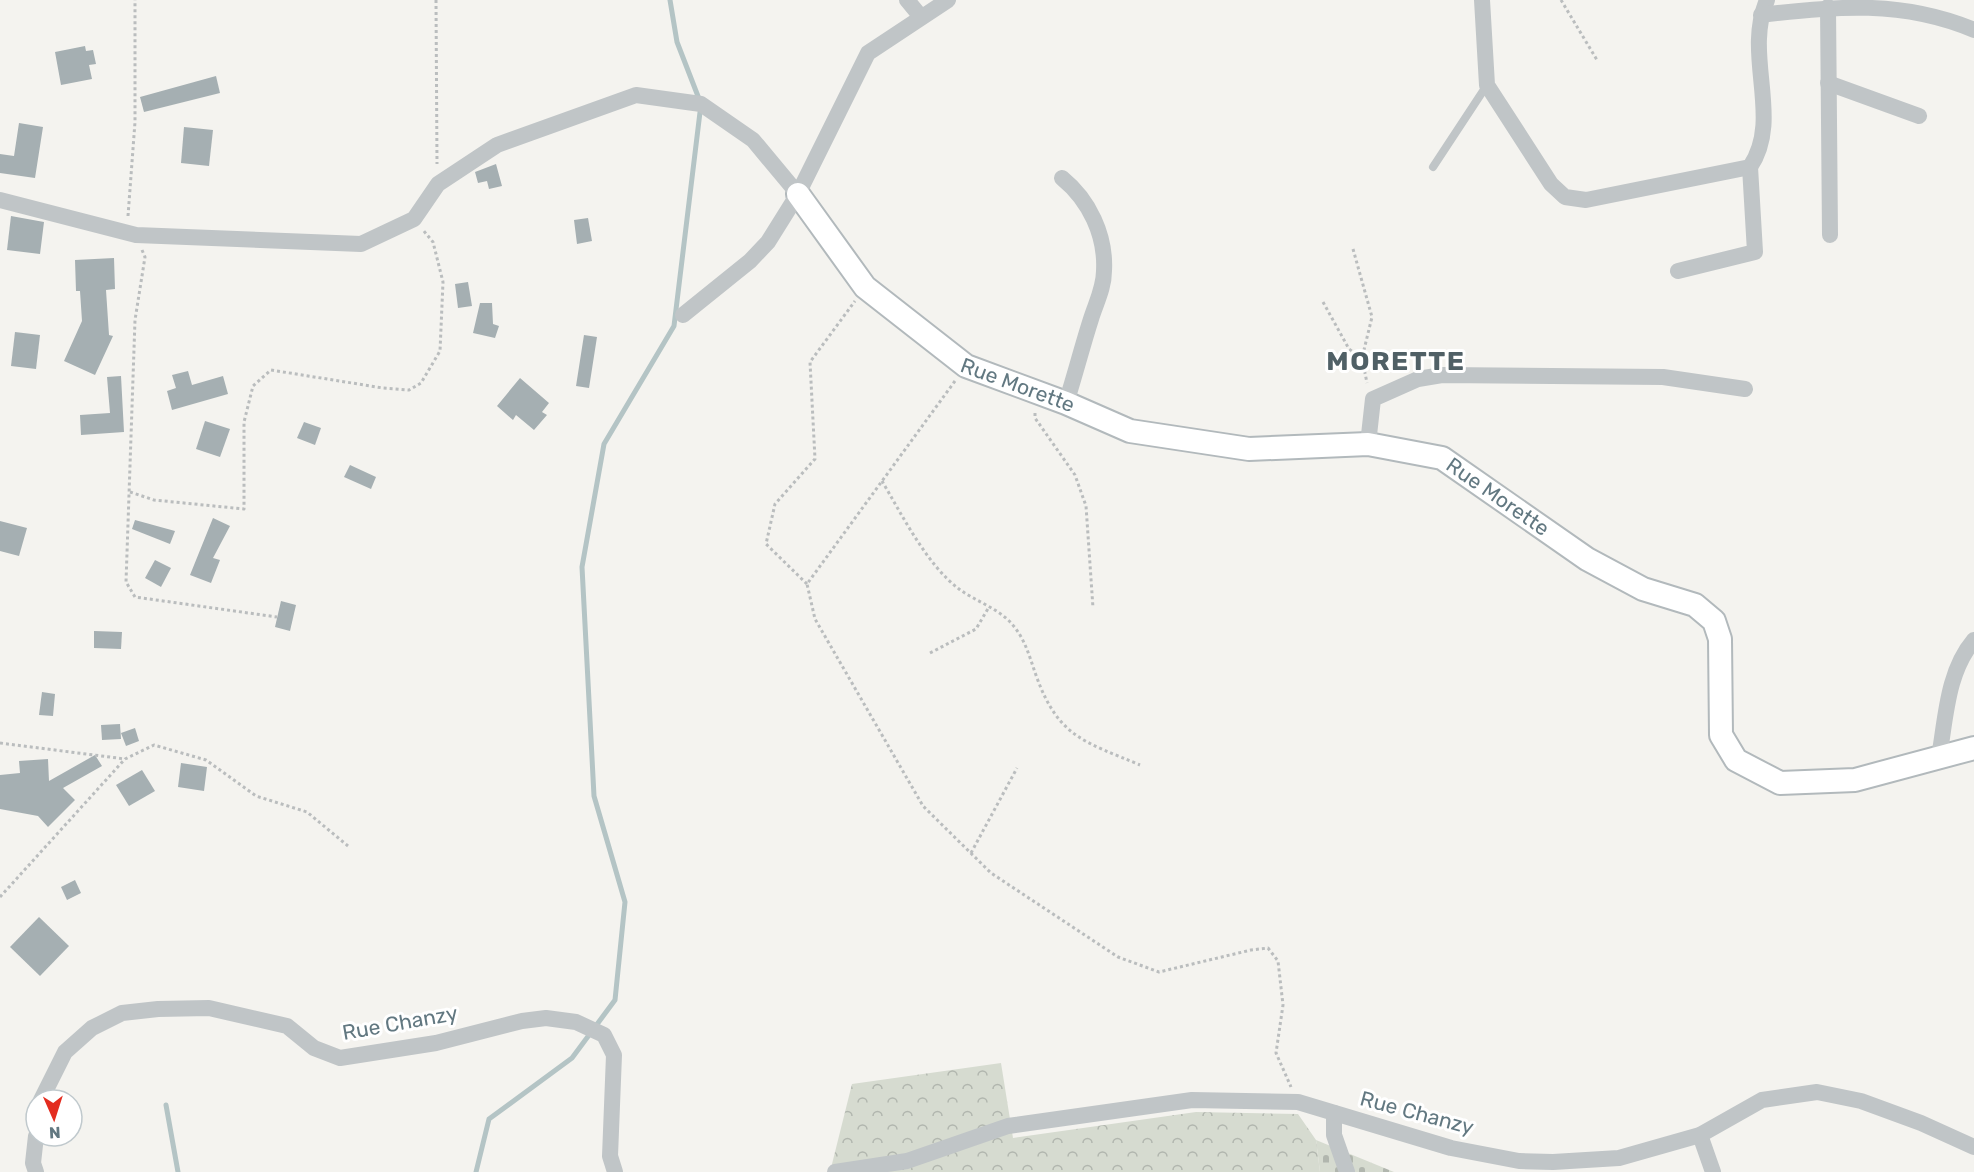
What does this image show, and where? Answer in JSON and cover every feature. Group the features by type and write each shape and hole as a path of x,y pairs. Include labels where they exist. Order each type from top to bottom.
{"street":[{"path":"907,0 921,18"},
{"path":"683,315 750,261 768,242 798,194 868,53 948,0"},
{"path":"1482,0 1487,85 1551,184 1565,197 1586,200 1750,167"},
{"path":"1828,7 1830,235"},
{"path":"1678,271 1755,252 1750,167 1760,152 1764,132 1757,34 1764,8 1828,7 1915,10 1974,30"},
{"path":"1828,83 1919,116"},
{"path":"0,200 136,235 361,244 414,219 438,184 497,145 636,95 701,104 753,140 798,194"},
{"path":"1062,178 1074,188 1091,211 1100,239 1104,270 1101,293 1066,403"},
{"name":"Rue Morette","path":"798,194 865,287 966,366 1066,403 1130,431 1249,449 1368,444 1442,458 1587,559 1643,589 1695,605 1714,621 1720,639 1722,735 1737,760 1780,783 1855,780 1974,748"},
{"path":"1368,444 1374,399 1418,380 1442,375 1663,377 1745,389"},
{"path":"1939,756 1953,675 1966,649 1974,640"},
{"name":"Rue Chanzy","path":"47,1088 65,1052 92,1028 122,1013 208,1008 287,1026 314,1048 340,1058 436,1043 522,1021 546,1018 576,1022 604,1035 614,1055 610,1155 615,1172"},
{"name":"Rue Chanzy","path":"835,1172 907,1161 1011,1125 1192,1100 1298,1102 1451,1148 1519,1161 1553,1162 1619,1158 1700,1135 1762,1100 1817,1092 1861,1101 1921,1123 1974,1147"},
{"path":"1334,1113 1334,1135 1347,1172"},
{"path":"1700,1135 1713,1172"},
{"path":"35,1148 33,1163 36,1172"}],"lane":[{"path":"1433,167 1487,85"}],"path":[{"path":"135,0 135,122 127,213 145,257 135,320 126,582 135,597 277,617"},
{"path":"436,0 438,184"},
{"path":"1560,0 1597,60"},
{"path":"130,492 154,500 244,509 244,422 254,386 271,370 383,388 409,390 421,383 440,351 443,282 433,242 414,219"},
{"path":"1353,249 1372,317 1362,358 1365,381 1374,399"},
{"path":"865,287 810,362 815,459 775,504 766,544 807,584 815,619 923,806 991,873 1118,957 1159,972 1268,948 1278,961 1283,1005 1276,1053 1298,1102"},
{"path":"1323,302 1349,349 1362,358"},
{"path":"807,584 966,366"},
{"path":"1034,393 1035,418 1075,475 1086,506 1093,608"},
{"path":"882,481 920,545 958,588 1011,622 1027,647 1042,690 1058,721 1077,738 1140,765"},
{"path":"930,653 976,629 989,607"},
{"path":"0,743 125,759"},
{"path":"0,897 125,759 154,745 206,760 256,796 307,812 348,846"},
{"path":"971,853 1017,768"}],"green space":[{"path":"1001,1063 1013,1138 1196,1112 1298,1114 1316,1140 1320,1172 830,1172 852,1084"},
{"path":"1316,1140 1394,1172 1320,1172"}],"building":[{"path":"85,46 86,51 93,50 96,64 89,65 92,79 61,85 55,52"},
{"path":"216,76 220,93 144,112 140,97"},
{"path":"19,123 43,127 35,178 0,173 0,154 14,156"},
{"path":"184,127 213,130 209,166 181,163"},
{"path":"496,164 502,186 489,189 487,181 478,183 475,172"},
{"path":"11,216 44,222 40,254 7,250"},
{"path":"588,218 592,241 577,244 574,220"},
{"path":"114,258 115,289 106,290 109,335 113,336 95,375 64,361 82,321 80,291 76,291 75,260"},
{"path":"468,282 472,306 458,308 455,284"},
{"path":"480,303 492,303 493,324 499,326 495,338 473,333"},
{"path":"15,332 40,335 36,369 11,366"},
{"path":"584,335 597,337 589,388 576,386"},
{"path":"188,371 192,385 223,376 228,394 172,410 167,391 176,388 172,375"},
{"path":"121,376 124,432 81,435 80,415 110,413 107,377"},
{"path":"520,378 549,403 542,412 547,415 534,430 516,415 513,420 497,406"},
{"path":"205,421 230,429 220,457 196,449"},
{"path":"304,422 321,428 315,445 297,438"},
{"path":"350,465 376,477 371,489 344,477"},
{"path":"213,518 230,526 213,558 220,560 211,583 190,575"},
{"path":"135,520 175,531 170,544 132,529"},
{"path":"0,521 27,528 19,556 0,551"},
{"path":"155,560 171,568 161,587 145,578"},
{"path":"281,601 296,605 290,631 275,627"},
{"path":"94,631 122,632 121,649 94,648"},
{"path":"42,692 55,694 53,716 39,715"},
{"path":"120,724 121,739 102,740 101,725"},
{"path":"135,728 139,741 126,746 121,733"},
{"path":"95,755 102,766 63,788 75,800 48,827 38,816 0,809 0,775 20,773 19,761 48,759 49,781"},
{"path":"181,763 207,767 204,791 178,787"},
{"path":"142,770 155,791 129,806 116,785"},
{"path":"75,880 81,893 67,900 61,887"},
{"path":"39,917 69,946 40,976 10,947"}],"waterway":[{"path":"476,1172 489,1119 572,1058 615,1000 625,902 594,796 582,567 604,444 674,326 701,104 677,42 670,0"},
{"path":"166,1105 178,1172"}],"district":[{"name":"MORETTE","path":"1396,361"}]}
